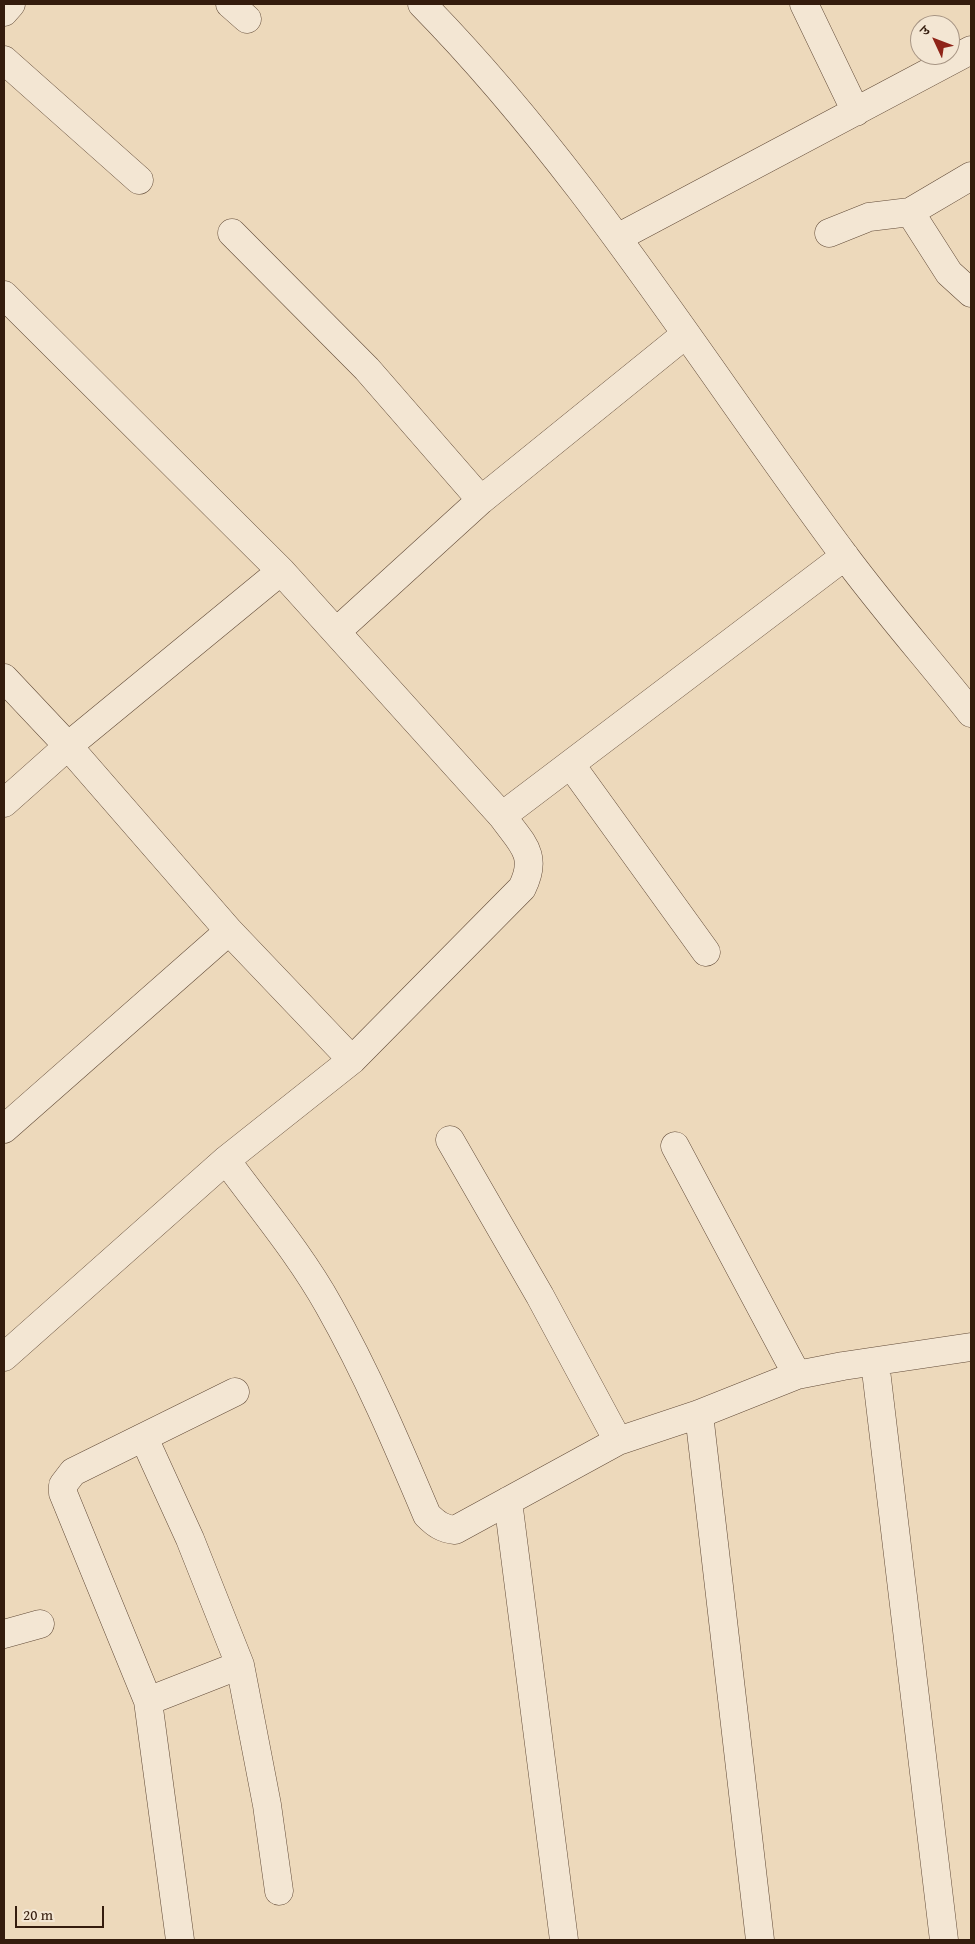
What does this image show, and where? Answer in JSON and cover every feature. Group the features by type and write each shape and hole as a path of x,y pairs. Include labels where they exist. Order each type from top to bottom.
{"street":[{"path":"4,12 11,4"},
{"path":"422,4 478,63 617,238 845,556 971,711"},
{"path":"804,4 856,112"},
{"path":"617,238 971,50"},
{"path":"4,60 138,180"},
{"path":"829,233 868,217 910,212 971,176"},
{"path":"910,212 949,273 971,293"},
{"path":"232,233 367,369 481,500"},
{"path":"4,295 281,571 502,816 527,852 530,863 522,888 352,1060 226,1160 4,1358"},
{"path":"336,632 481,500 686,334"},
{"path":"502,816 572,765 845,556"},
{"path":"4,803 68,746 281,571"},
{"path":"4,678 68,746 229,931 352,1060"},
{"path":"572,765 706,952"},
{"path":"4,1129 229,931"},
{"path":"450,1140 540,1296 618,1441"},
{"path":"675,1146 797,1375"},
{"path":"226,1160 299,1259 328,1305 387,1418 427,1515 436,1524 446,1529 456,1530 618,1441 699,1414 797,1375 971,1347"},
{"path":"875,1362 944,1940"},
{"path":"180,1940 148,1701 63,1493 63,1485 73,1472 235,1392"},
{"path":"699,1414 760,1940"},
{"path":"144,1438 190,1539 240,1664 267,1805 279,1891"},
{"path":"508,1501 564,1940"},
{"path":"4,1634 40,1624"},
{"path":"148,1701 240,1664"}]}
